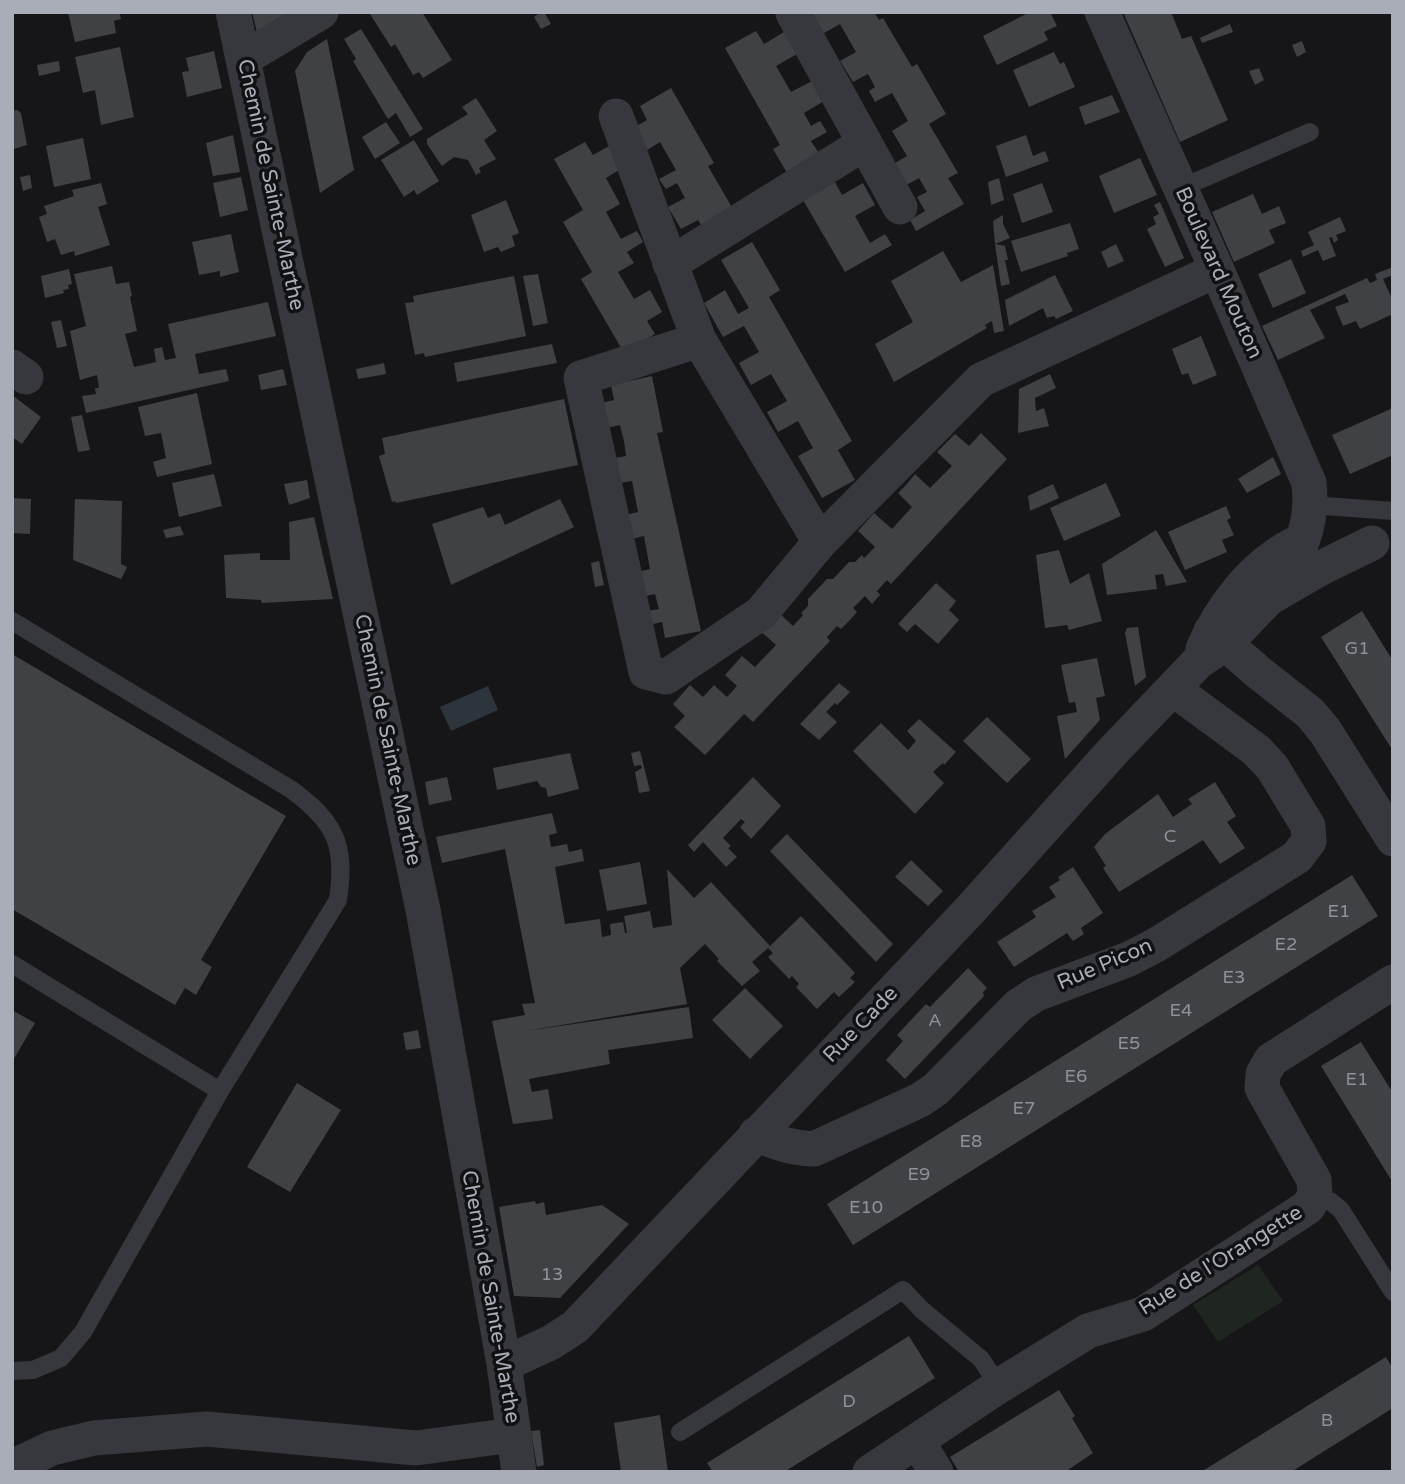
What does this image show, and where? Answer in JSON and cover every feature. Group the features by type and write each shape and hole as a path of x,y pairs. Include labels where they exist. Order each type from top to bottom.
{"street":[{"name":"Chemin de Sainte-Marthe","path":"233,12 423,910 504,1364 519,1472"},
{"path":"243,60 321,12"},
{"name":"Boulevard Mouton","path":"1102,12 1310,483 1311,505 1305,539"},
{"path":"793,13 900,207"},
{"path":"616,116 699,340 820,542"},
{"path":"670,264 865,143"},
{"path":"699,340 581,377 646,672 666,677 761,612 820,542 981,380 1217,270"},
{"name":"Rue Cade","path":"1211,646 1234,596 1276,554 1305,539 1383,544"},
{"name":"Rue Cade","path":"1269,598 1305,539"},
{"name":"Rue Cade","path":"504,1364 550,1343 575,1327 970,910 1211,646 1269,598 1319,569 1383,544"},
{"path":"1211,646 1310,713 1325,731 1393,839"},
{"name":"Rue Picon","path":"756,1134 797,1149 814,1149 920,1100 936,1089 1018,1006 1036,994 1129,959 1156,945 1297,857 1309,841 1308,826 1272,767 1256,750 1173,689"},
{"name":"Rue de l'Orangette","path":"870,1472 999,1386 1088,1331 1143,1314 1308,1207 1315,1195 1314,1180 1262,1088 1264,1074 1271,1060 1393,982"},
{"path":"12,1467 52,1448 94,1438 207,1429 416,1448 513,1435"},
{"path":"918,1442 936,1472"}],"lane":[{"path":"1181,188 1310,132"},
{"path":"1311,505 1393,511"},
{"path":"12,621 292,790 317,808 335,834 342,871 338,900 220,1091 83,1332 61,1358 33,1370 12,1371"},
{"path":"12,964 220,1091"},
{"path":"1315,1195 1330,1201 1340,1210 1393,1292"},
{"path":"680,1432 903,1290 922,1310 981,1359 999,1386"}],"shaded area":[{"path":"488,686 498,710 451,731 440,707"},
{"path":"1258,1265 1283,1301 1218,1342 1193,1305"}],"building":[{"path":"68,12 119,12 121,19 114,21 116,33 75,42"},
{"path":"252,12 290,12 257,32"},
{"path":"422,12 452,60 423,78 419,72 413,75 395,44 391,47 370,14"},
{"path":"544,12 551,24 541,29 534,17"},
{"path":"811,12 874,12 879,20 883,18 912,67 917,64 946,114 929,124 958,173 948,178 964,204 916,231 910,220 925,211 917,197 927,192 919,178 903,187 890,166 907,156 892,131 908,121 892,93 875,102 869,91 875,87 868,74 853,82 840,61 856,52 840,24 824,33"},
{"path":"1030,12 1050,12 1057,26 1044,32 1048,40 997,65 983,36"},
{"path":"1123,12 1171,12 1182,39 1191,36 1228,120 1180,142"},
{"path":"1230,24 1233,32 1202,43 1200,38"},
{"path":"361,29 423,129 410,137 396,113 388,119 353,61 356,59 344,39"},
{"path":"756,31 764,44 784,32 797,54 776,66 791,92 812,81 824,101 804,113 811,126 820,121 827,132 811,141 820,155 787,173 773,149 780,145 725,48"},
{"path":"327,39 354,170 320,193 295,71 307,52"},
{"path":"1302,41 1306,52 1297,57 1292,45"},
{"path":"120,47 134,117 101,125 95,90 83,93 75,57"},
{"path":"214,51 222,88 187,97 182,72 189,71 186,58"},
{"path":"1054,52 1060,64 1064,62 1075,87 1029,107 1013,70"},
{"path":"59,61 60,71 39,76 37,65"},
{"path":"1259,68 1264,80 1255,85 1249,71"},
{"path":"671,88 714,163 708,166 737,216 706,233 698,220 681,229 668,207 685,198 677,183 666,189 659,179 676,170 660,142 644,152 631,129 647,120 640,106"},
{"path":"1112,95 1120,112 1085,125 1079,107"},
{"path":"476,98 497,131 484,140 496,159 479,168 481,172 476,175 468,160 454,157 442,166 427,144 427,139 468,114 462,107"},
{"path":"12,111 21,113 27,145 14,149"},
{"path":"386,122 400,143 375,159 362,137"},
{"path":"233,135 240,172 213,176 206,143"},
{"path":"1026,135 1033,156 1045,151 1049,161 1006,177 996,146"},
{"path":"83,138 91,179 54,187 46,146"},
{"path":"414,140 439,181 417,195 414,190 404,197 381,160"},
{"path":"585,142 593,155 609,146 622,168 606,178 620,204 606,212 621,239 637,231 643,242 627,252 634,263 618,272 634,299 650,290 662,312 647,321 655,334 624,353 581,279 592,272 563,222 583,210 554,159"},
{"path":"1140,158 1157,195 1114,213 1099,176"},
{"path":"30,175 32,188 23,191 20,177"},
{"path":"241,177 248,210 220,217 213,183"},
{"path":"999,178 1004,200 991,205 988,182"},
{"path":"835,182 842,195 863,183 875,205 855,216 870,243 885,234 892,245 845,272 803,200"},
{"path":"101,183 107,204 98,207 110,245 75,256 74,251 61,255 55,239 47,242 39,217 47,214 44,206 74,196 72,190"},
{"path":"1042,183 1053,212 1022,223 1013,194"},
{"path":"1253,194 1262,214 1279,206 1286,223 1269,230 1275,243 1234,262 1212,212"},
{"path":"506,200 519,233 512,236 515,246 501,252 498,247 484,252 471,215"},
{"path":"1160,202 1184,258 1165,267 1147,229 1156,224 1153,217 1159,214 1154,205"},
{"path":"1003,215 1003,224 1010,238 995,244 993,221"},
{"path":"1340,217 1346,231 1336,235 1338,240 1334,243 1332,237 1329,238 1336,256 1323,261 1318,250 1303,257 1301,251 1314,245 1308,232"},
{"path":"1070,223 1079,249 1067,253 1068,256 1021,272 1011,241"},
{"path":"231,234 239,272 220,277 220,271 199,275 192,242"},
{"path":"752,242 780,290 769,297 852,441 838,450 855,480 822,498 798,456 813,448 798,421 778,432 767,412 787,401 771,374 751,385 739,363 759,352 744,326 723,337 704,303 725,290 738,314 749,308 721,260"},
{"path":"995,244 1005,246 1010,284 1001,286"},
{"path":"1116,244 1124,261 1108,268 1101,252"},
{"path":"943,251 961,282 993,265 1004,331 994,333 992,321 985,325 987,328 894,382 875,344 913,322 891,281"},
{"path":"1291,259 1306,293 1273,308 1258,274"},
{"path":"112,266 116,284 129,282 137,331 125,334 134,367 156,362 154,349 162,347 165,360 176,358 168,324 268,302 276,336 195,354 199,374 226,369 229,381 86,413 82,396 96,394 95,388 99,388 97,375 80,380 70,331 86,326 74,274"},
{"path":"1393,267 1393,275 1383,279 1393,301 1393,314 1360,329 1356,321 1343,326 1335,307 1349,302 1345,294 1310,310 1325,338 1278,360 1262,326 1367,278 1370,283 1377,280 1375,274"},
{"path":"69,269 72,284 68,285 69,289 45,298 41,276"},
{"path":"538,274 548,323 533,326 523,276"},
{"path":"1055,275 1073,311 1056,319 1054,316 1047,318 1043,308 1009,326 1005,300"},
{"path":"514,276 526,336 425,357 424,353 415,355 405,303 414,302 413,296"},
{"path":"61,320 67,346 57,348 51,322"},
{"path":"1201,336 1217,375 1193,385 1188,373 1182,375 1172,349"},
{"path":"552,344 557,363 457,382 454,363"},
{"path":"384,363 386,374 358,379 356,369"},
{"path":"283,369 287,385 261,390 258,375"},
{"path":"1050,374 1056,388 1035,398 1036,411 1044,408 1049,426 1018,433 1019,389"},
{"path":"652,376 663,432 657,433 701,631 665,638 662,622 644,626 642,612 659,609 655,594 638,598 633,573 650,569 644,536 626,540 621,516 638,512 632,481 614,484 609,459 626,456 624,441 620,425 602,429 597,404 614,400 611,385"},
{"path":"197,393 212,464 157,477 153,462 166,458 161,433 145,436 138,407"},
{"path":"12,395 41,417 22,444 12,437"},
{"path":"564,399 578,465 392,502 379,456 385,454 382,438"},
{"path":"1393,408 1393,455 1350,474 1332,435"},
{"path":"82,415 90,450 78,452 71,417"},
{"path":"981,433 1007,459 891,584 887,580 877,591 880,595 872,604 865,596 853,608 857,612 850,620 841,629 837,626 827,637 830,641 753,722 744,714 705,755 674,727 685,716 673,704 690,685 703,697 714,685 727,697 737,686 725,675 742,656 755,667 776,645 758,629 776,610 793,626 808,606 808,599 827,579 833,579 849,562 855,562 862,555 864,558 875,547 858,531 874,513 892,529 912,507 898,493 915,474 930,488 952,466 937,452 955,434 969,446"},
{"path":"1273,457 1281,474 1247,493 1238,479"},
{"path":"214,474 222,506 179,517 172,483"},
{"path":"307,480 310,498 289,505 284,484"},
{"path":"1106,483 1121,516 1064,541 1050,508"},
{"path":"1053,484 1059,498 1030,511 1028,496"},
{"path":"12,498 31,499 30,534 12,533"},
{"path":"75,499 122,501 121,564 127,567 121,579 73,560"},
{"path":"560,499 574,527 451,585 432,524 483,507 488,518 500,513 505,525"},
{"path":"1226,506 1231,518 1227,520 1234,535 1222,540 1227,552 1185,570 1168,532"},
{"path":"314,517 333,599 262,603 261,600 226,598 224,555 260,553 260,560 290,560 289,522"},
{"path":"180,526 184,535 166,538 163,530"},
{"path":"1156,530 1187,582 1166,586 1163,574 1155,575 1157,589 1107,595 1102,564"},
{"path":"1059,550 1070,584 1089,573 1102,621 1069,630 1067,625 1045,628 1036,555"},
{"path":"599,561 604,585 595,587 591,563"},
{"path":"936,583 956,601 949,610 959,620 938,644 915,624 907,632 898,624"},
{"path":"1362,611 1393,661 1393,751 1321,637"},
{"path":"1138,627 1146,677 1135,686 1125,633 1127,628"},
{"path":"12,654 286,816 201,960 212,967 196,995 185,988 175,1005 12,909"},
{"path":"1097,658 1105,696 1096,698 1100,720 1065,759 1057,716 1077,712 1075,702 1069,703 1061,665"},
{"path":"839,683 850,692 826,712 837,722 819,740 800,724"},
{"path":"987,717 1031,759 1007,783 963,741"},
{"path":"919,719 956,752 933,772 944,783 915,814 853,751 881,723 908,750 916,741 907,731"},
{"path":"640,751 650,791 639,793 635,772 642,768 641,765 634,766 631,753"},
{"path":"570,753 579,789 548,797 546,788 541,787 537,781 497,790 493,768"},
{"path":"447,777 452,800 429,805 425,782"},
{"path":"753,777 781,806 751,839 740,827 745,822 741,819 723,838 737,857 726,867 703,842 694,852 688,845"},
{"path":"1215,782 1236,816 1227,822 1245,848 1220,864 1203,840 1119,892 1103,868 1106,866 1094,847 1105,834 1158,794 1173,817 1192,804 1188,799"},
{"path":"552,813 557,833 549,835 551,847 567,844 569,852 582,849 584,861 555,867 565,924 600,919 602,937 611,935 610,924 623,922 627,933 624,916 650,911 653,928 672,925 667,869 694,898 711,882 770,946 801,916 855,973 850,978 855,982 839,997 834,992 817,1009 796,987 799,984 792,976 789,979 768,957 773,953 768,948 752,962 760,971 742,986 717,961 719,959 705,944 680,968 687,1004 526,1031 689,1007 693,1038 608,1050 610,1064 529,1079 532,1092 548,1089 553,1119 513,1124 492,1021 525,1015 522,1004 535,1003 505,849 442,863 436,837"},
{"path":"787,834 893,944 876,962 770,851"},
{"path":"911,860 943,891 928,906 895,877"},
{"path":"640,862 647,904 607,911 599,870"},
{"path":"1073,867 1103,913 1081,928 1084,934 1073,941 1067,933 1014,967 997,942 1036,917 1032,911 1056,897 1049,887"},
{"path":"1352,875 1378,916 853,1245 827,1204"},
{"path":"968,968 987,988 983,992 984,996 905,1079 886,1060 903,1041 897,1035 926,1004 930,1007"},
{"path":"745,988 783,1026 750,1059 712,1020"},
{"path":"12,1010 35,1023 12,1062"},
{"path":"418,1030 421,1048 406,1050 403,1033"},
{"path":"1361,1042 1393,1093 1393,1183 1321,1066"},
{"path":"297,1083 341,1110 290,1192 247,1167"},
{"path":"535,1201 536,1204 544,1202 546,1215 602,1205 629,1224 560,1298 514,1296 499,1207"},
{"path":"909,1336 935,1378 784,1472 713,1472 707,1463"},
{"path":"1386,1357 1393,1369 1393,1408 1291,1472 1201,1472"},
{"path":"1059,1390 1093,1453 1065,1472 959,1472 950,1457"},
{"path":"660,1415 668,1472 621,1472 614,1423"},
{"path":"540,1430 544,1465 537,1467 531,1431"}]}
